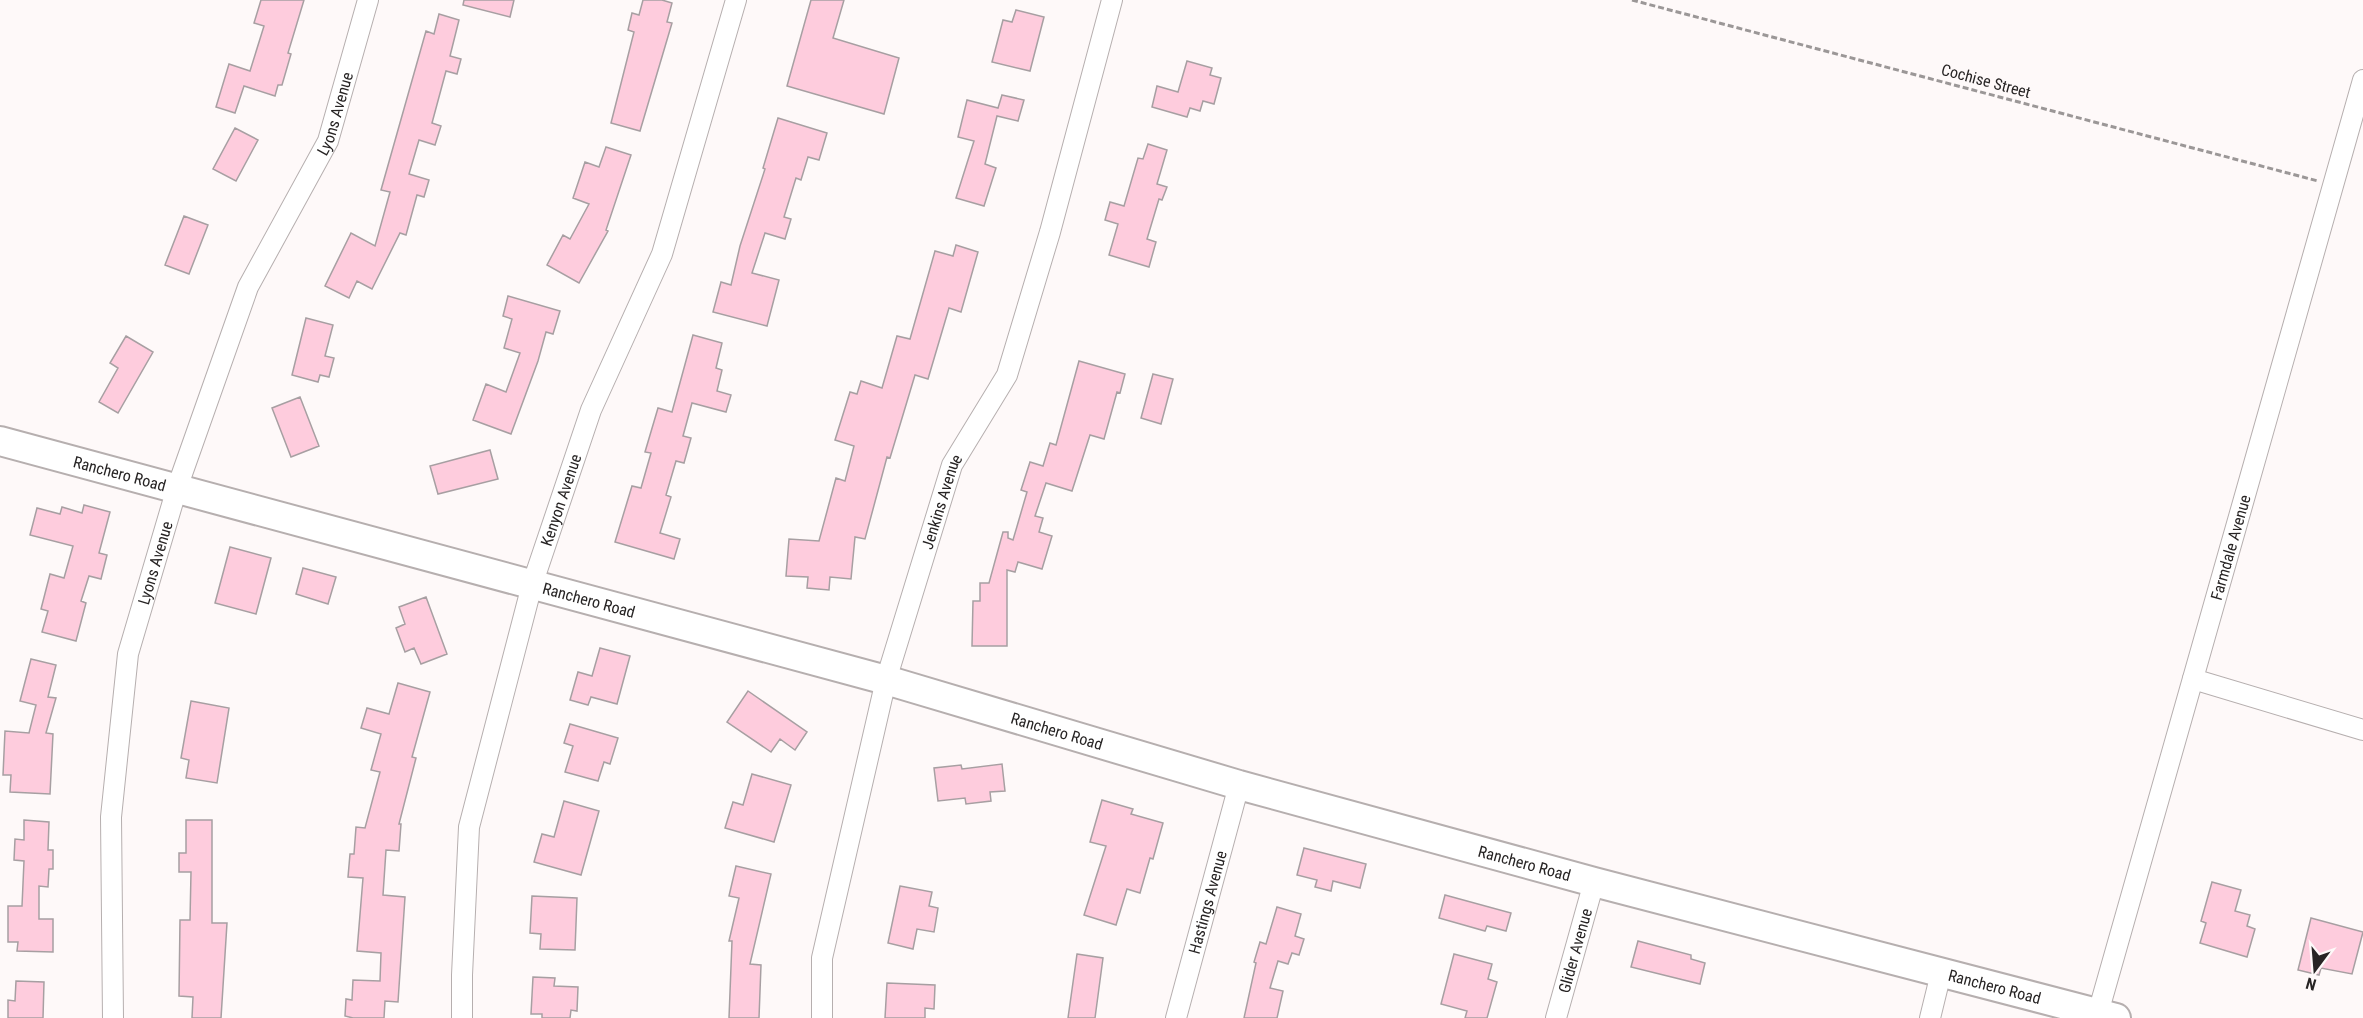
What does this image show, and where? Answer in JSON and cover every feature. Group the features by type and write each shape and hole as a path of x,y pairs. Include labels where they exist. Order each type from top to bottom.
{"main road":[{"name":"Ranchero Road","path":"0,441 886,680 1239,785 1594,882 2107,1016"}],"street":[{"name":"Lyons Avenue","path":"113,1018 111,817 128,654 177,488 248,287 328,141 368,0"},
{"name":"Kenyon Avenue","path":"462,1018 469,827 532,585 591,410 662,254 736,0"},
{"name":"Jenkins Avenue","path":"822,1018 822,958 886,680 952,465 1007,375 1050,232 1112,0"},
{"name":"Farmdale Avenue","path":"2107,1016 2193,679 2363,80"},
{"path":"2193,679 2363,730"},
{"name":"Hastings Avenue","path":"1176,1018 1239,785"},
{"name":"Glider Avenue","path":"1557,1018 1594,882"},
{"path":"1930,1018 1941,973"}],"path":[{"name":"Cochise Street","path":"1632,0 2334,185"}],"building":[{"path":"261,0 304,0 288,53 291,54 282,85 278,85 275,96 244,86 235,113 216,107 229,64 250,71 264,26 254,23"},
{"path":"464,0 514,0 510,17 463,5"},
{"path":"643,0 662,0 672,3 667,22 672,23 640,131 611,123 634,32 628,30 632,13 639,15"},
{"path":"811,0 844,0 833,38 899,58 884,114 787,86"},
{"path":"1016,10 1044,17 1030,71 992,62 1003,20 1012,22"},
{"path":"439,14 459,20 450,56 461,59 457,74 446,71 432,123 441,126 435,145 419,140 409,174 429,180 424,197 417,195 406,235 400,233 372,289 357,281 349,298 325,286 351,233 375,246 390,192 381,190 426,31 434,34"},
{"path":"1187,61 1212,68 1210,75 1221,78 1214,104 1203,101 1200,111 1190,108 1187,117 1152,107 1157,86 1178,92"},
{"path":"1002,95 1024,100 1018,121 997,116 985,164 996,168 984,206 956,198 974,141 958,137 967,100 998,108"},
{"path":"778,118 827,133 819,160 808,157 801,180 796,178 784,217 791,219 785,239 765,233 752,273 779,280 767,326 713,312 721,282 731,285 740,246 765,169 763,168"},
{"path":"235,128 258,140 236,181 213,169"},
{"path":"1148,144 1167,150 1157,184 1167,187 1162,200 1159,199 1147,239 1156,242 1149,267 1109,255 1118,224 1105,220 1110,202 1124,206 1138,158 1143,159"},
{"path":"606,147 631,155 606,230 608,231 579,283 547,265 563,235 570,239 589,204 573,198 585,162 599,167"},
{"path":"184,216 208,225 189,274 165,265"},
{"path":"956,245 978,252 961,312 949,308 928,379 915,375 890,458 887,457 865,539 855,537 851,579 830,577 829,590 807,588 808,577 786,576 789,539 819,541 836,478 845,481 854,446 835,440 850,392 857,394 861,381 882,388 897,336 910,339 935,251 953,256"},
{"path":"508,296 560,311 553,334 546,332 538,361 511,434 473,420 486,384 506,392 520,353 504,348 512,319 503,316"},
{"path":"306,318 333,325 325,356 334,358 329,377 320,375 318,382 292,375"},
{"path":"693,335 722,343 716,368 722,370 717,391 731,395 726,412 692,403 683,436 691,438 684,463 676,461 666,495 671,497 660,533 680,539 674,559 615,542 632,486 641,488 651,453 645,452 658,408 672,412"},
{"path":"126,336 153,352 118,413 99,402 118,368 110,363"},
{"path":"1079,361 1125,374 1120,393 1117,392 1104,439 1090,435 1072,491 1046,483 1035,516 1043,518 1039,532 1052,536 1042,569 1018,562 1015,572 1007,570 1007,646 972,646 973,601 980,601 980,583 989,583 1003,532 1008,532 1008,538 1013,540 1027,492 1021,490 1030,462 1043,466 1050,443 1056,445"},
{"path":"1153,374 1173,379 1161,424 1141,418"},
{"path":"300,397 319,446 291,457 272,408"},
{"path":"490,450 498,479 438,494 430,466"},
{"path":"84,505 110,512 99,553 107,555 101,579 89,576 81,601 86,603 76,641 42,632 48,611 41,609 50,574 64,578 73,546 30,535 37,508 60,514 62,507 82,513"},
{"path":"230,547 271,558 256,614 215,603"},
{"path":"303,568 336,577 328,604 296,594"},
{"path":"426,597 447,654 421,664 414,648 405,652 396,628 405,624 399,607"},
{"path":"600,648 630,656 617,704 591,697 588,705 570,700 578,672 592,676"},
{"path":"31,659 56,665 48,697 56,698 46,733 53,734 50,794 10,792 11,775 3,775 5,731 29,733 36,705 20,701"},
{"path":"398,683 430,692 412,757 416,758 399,824 401,824 399,851 386,850 383,895 405,897 398,1002 385,1001 384,1018 353,1018 345,1016 346,999 352,1000 353,980 380,981 381,953 357,951 363,878 348,877 350,854 354,854 356,827 365,828 380,772 371,770 381,734 361,728 367,708 389,714"},
{"path":"748,691 807,732 795,750 780,739 771,752 727,722"},
{"path":"191,701 229,708 217,783 186,778 189,760 181,758"},
{"path":"570,724 618,738 610,764 604,762 598,781 565,772 573,746 564,743"},
{"path":"1002,764 1005,791 990,792 991,801 966,804 965,798 938,801 934,768 961,765 962,769"},
{"path":"752,774 791,785 774,842 725,828 733,802 743,805"},
{"path":"1102,800 1133,809 1131,814 1163,823 1140,893 1127,889 1116,925 1084,915 1106,846 1090,842"},
{"path":"564,801 599,811 581,875 534,862 542,834 554,837"},
{"path":"24,820 49,822 48,850 53,850 53,869 49,869 48,887 39,886 39,919 53,919 53,952 17,951 18,942 8,942 8,906 22,906 24,861 14,860 15,839 24,840"},
{"path":"186,820 212,820 212,923 227,923 221,1018 192,1018 193,997 179,996 180,920 190,920 191,872 179,872 179,853 186,853"},
{"path":"1304,848 1366,864 1360,888 1333,881 1331,891 1315,887 1317,880 1297,875"},
{"path":"736,866 771,874 750,964 761,965 759,1018 729,1018 732,941 729,941 739,898 729,896"},
{"path":"2212,882 2241,890 2235,911 2250,915 2247,926 2255,929 2247,957 2200,943 2206,923 2201,921"},
{"path":"900,886 932,892 929,906 938,908 934,932 917,929 913,949 888,943"},
{"path":"1445,895 1511,913 1506,931 1487,926 1485,931 1439,918"},
{"path":"532,896 577,898 575,950 540,949 541,934 530,933"},
{"path":"1277,907 1301,914 1295,936 1304,939 1299,955 1292,953 1288,964 1278,961 1270,988 1283,991 1277,1018 1244,1018 1256,963 1254,962 1260,942 1266,944"},
{"path":"2311,918 2363,932 2352,974 2321,968 2319,975 2298,970"},
{"path":"1638,941 1691,955 1691,959 1705,963 1700,984 1631,967"},
{"path":"1077,954 1103,958 1095,1018 1068,1018"},
{"path":"1454,954 1492,964 1488,979 1497,982 1487,1018 1465,1018 1467,1011 1441,1004"},
{"path":"533,977 555,978 554,986 578,987 577,1011 571,1010 570,1018 542,1018 542,1014 531,1014"},
{"path":"16,981 44,982 43,1018 8,1018 8,1000 15,1001"},
{"path":"887,983 935,985 934,1009 925,1008 925,1018 885,1018"}]}
